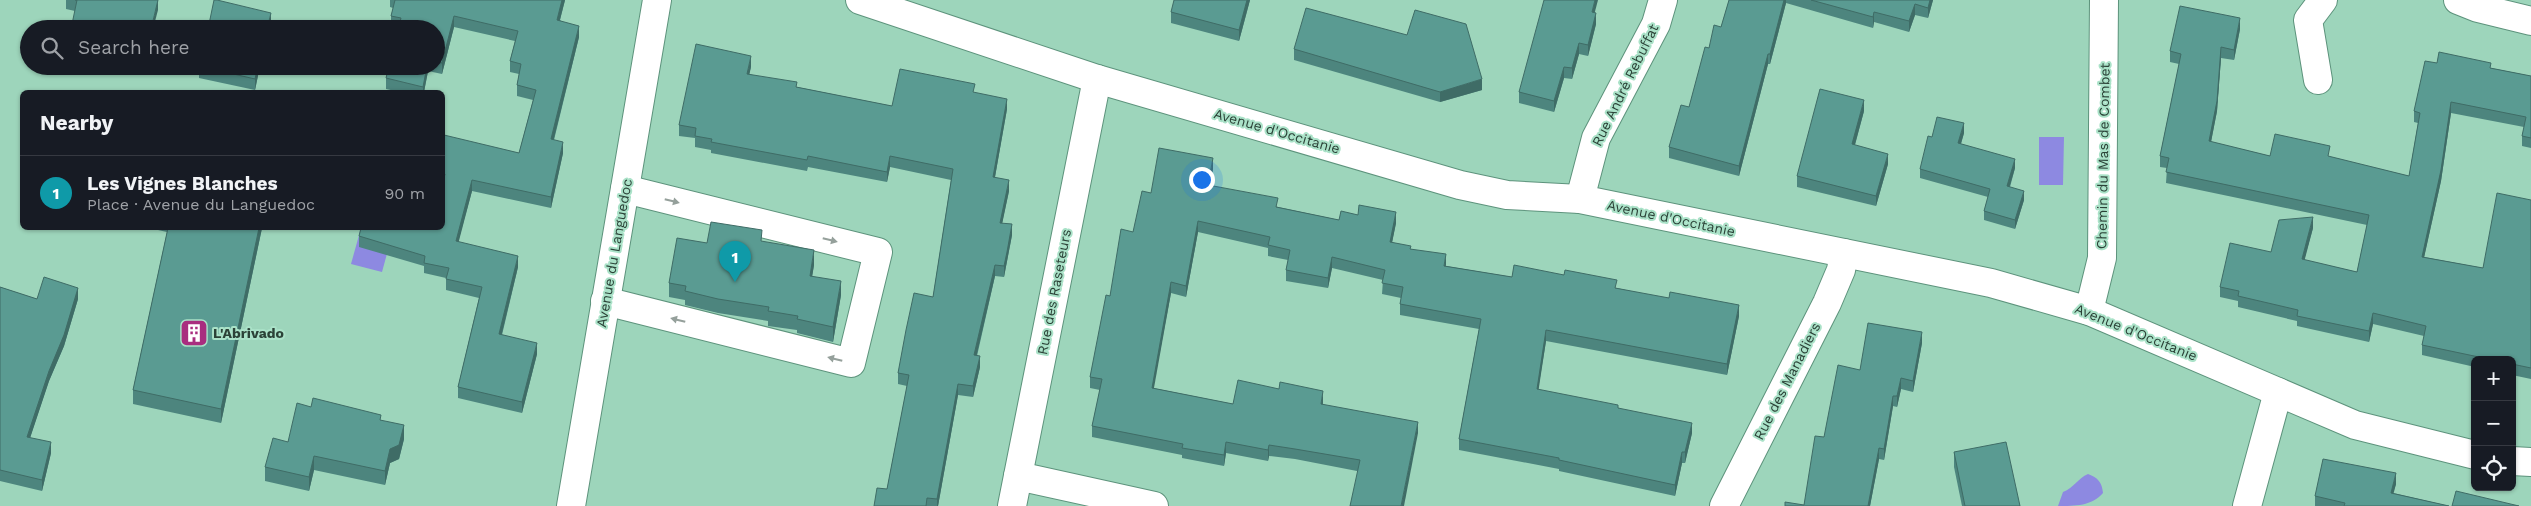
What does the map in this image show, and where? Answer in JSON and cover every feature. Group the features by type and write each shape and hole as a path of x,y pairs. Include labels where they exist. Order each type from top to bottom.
{"street":[{"name":"Avenue du Languedoc","path":"571,506 656,0"},
{"name":"Avenue d'Occitanie","path":"860,0 1097,79 1460,185 1507,195 1580,199 1991,283 2089,311 2355,425 2471,454"},
{"name":"Rue André Rebuffat","path":"1580,199 1596,138 1656,24 1663,0"},
{"name":"Chemin du Mas de Combet","path":"2089,311 2102,258 2104,0"},
{"path":"2318,80 2308,20 2323,0"},
{"path":"2458,0 2478,8 2531,21"},
{"name":"Rue des Raseteurs","path":"1012,506 1097,79"},
{"path":"605,302 851,363 878,252 625,189"},
{"name":"Rue des Manadiers","path":"1724,506 1827,303 1841,270 1844,253"},
{"path":"2247,506 2278,392"},
{"path":"2516,461 2531,462"},
{"path":"1018,476 1154,506"}],"shaded area":[{"path":"2039,137 2064,137 2063,185 2039,185"},
{"path":"360,230 393,230 382,272 351,264"},
{"path":"2088,474 2099,481 2103,493 2094,501 2088,503 2058,506 2063,492"}],"building":[{"path":"77,0 158,0 153,20 73,20"},
{"path":"214,0 271,13 269,20 210,20"},
{"path":"395,0 562,0 557,20 579,26 551,139 563,142 551,197 472,180 456,241 518,256 499,334 537,343 522,402 458,387 482,287 446,279 449,268 424,263 425,256 359,236 360,230 445,230 445,135 519,153 536,90 517,85 521,64 510,61 518,31 454,16 445,51 445,20 400,20 401,18 391,16"},
{"path":"1174,0 1247,0 1239,30 1171,12"},
{"path":"1544,0 1595,0 1592,12 1596,13 1588,45 1579,43 1572,68 1564,67 1554,101 1519,92"},
{"path":"1729,0 1784,0 1739,166 1669,147 1681,105 1689,107 1705,47 1709,48 1714,25 1721,27"},
{"path":"1811,0 1930,0 1928,8 1915,4 1909,21 1874,12 1873,17"},
{"path":"2180,6 2240,18 2234,50 2221,47 2217,101 2209,141 2270,156 2275,134 2330,146 2328,156 2409,176 2420,113 2414,111 2425,61 2437,63 2439,52 2491,63 2490,68 2531,76 2531,138 2522,136 2526,117 2451,102 2441,170 2422,257 2483,268 2497,193 2531,200 2531,368 2516,365 2516,356 2474,356 2422,345 2426,326 2373,313 2369,331 2297,316 2298,310 2238,296 2239,291 2220,287 2230,243 2271,252 2279,220 2313,217 2302,259 2357,272 2369,215 2166,172 2169,158 2160,156 2181,54 2170,51"},
{"path":"1306,8 1407,35 1415,10 1466,24 1482,79 1440,92 1294,49"},
{"path":"696,44 751,56 747,74 797,82 796,87 892,106 900,69 975,84 973,92 1007,99 993,177 1009,180 1000,223 1012,224 1007,252 1004,266 995,265 974,355 980,356 973,386 958,384 937,499 927,498 926,506 874,506 877,488 887,489 909,375 898,373 914,293 933,297 953,169 890,156 887,172 808,156 807,160 711,142 712,139 695,136 696,128 679,125"},
{"path":"238,75 256,75 255,79"},
{"path":"387,75 425,75 423,87 386,78"},
{"path":"1820,89 1864,100 1852,144 1888,154 1876,196 1797,176"},
{"path":"1937,117 1964,123 1958,143 2015,159 2007,186 2024,191 2015,220 1984,211 1990,189 1920,169 1928,136 1932,137"},
{"path":"1159,148 1213,158 1208,185 1278,198 1276,207 1339,220 1341,211 1358,215 1359,205 1396,212 1390,242 1411,246 1410,249 1446,254 1444,266 1512,277 1514,265 1564,275 1565,270 1617,280 1615,288 1669,298 1670,292 1739,305 1727,364 1546,330 1537,389 1618,405 1618,408 1692,423 1685,452 1682,452 1675,485 1559,460 1559,458 1459,439 1481,319 1400,304 1403,287 1382,283 1385,270 1332,257 1328,278 1286,270 1290,250 1268,245 1270,237 1198,221 1186,286 1171,282 1152,388 1233,404 1238,380 1279,389 1280,382 1323,391 1321,404 1418,422 1401,506 1350,506 1360,460 1269,445 1268,450 1226,442 1224,455 1182,448 1183,444 1092,426 1102,379 1090,377 1106,295 1110,296 1121,229 1133,232 1142,191 1151,193"},
{"path":"711,222 762,230 761,241 814,250 810,276 841,281 833,327 797,319 798,316 768,311 769,307 718,299 685,291 686,286 669,283 677,238 707,243"},
{"name":"L'Abrivado","path":"168,230 259,230 221,409 133,390"},
{"path":"44,277 78,288 64,335 49,371 27,437 51,442 42,480 0,470 0,287 37,299"},
{"path":"1868,323 1922,332 1913,381 1901,378 1897,396 1893,396 1884,449 1879,448 1868,506 1785,506 1785,502 1804,505 1815,436 1824,437 1838,365 1860,370"},
{"path":"313,398 381,415 380,420 404,425 399,445 390,449 385,471 314,456 309,477 265,467 273,438 288,442 297,403 311,407"},
{"path":"2006,442 2020,506 1965,506 1954,452"},
{"path":"2323,459 2396,473 2391,493 2449,506 2344,506 2345,503 2315,496"},
{"path":"2456,491 2519,506 2452,506"}],"place":[{"name":"Les Vignes Blanches","path":"735,282"},
{"name":"L'Abrivado","path":"194,333"}]}
